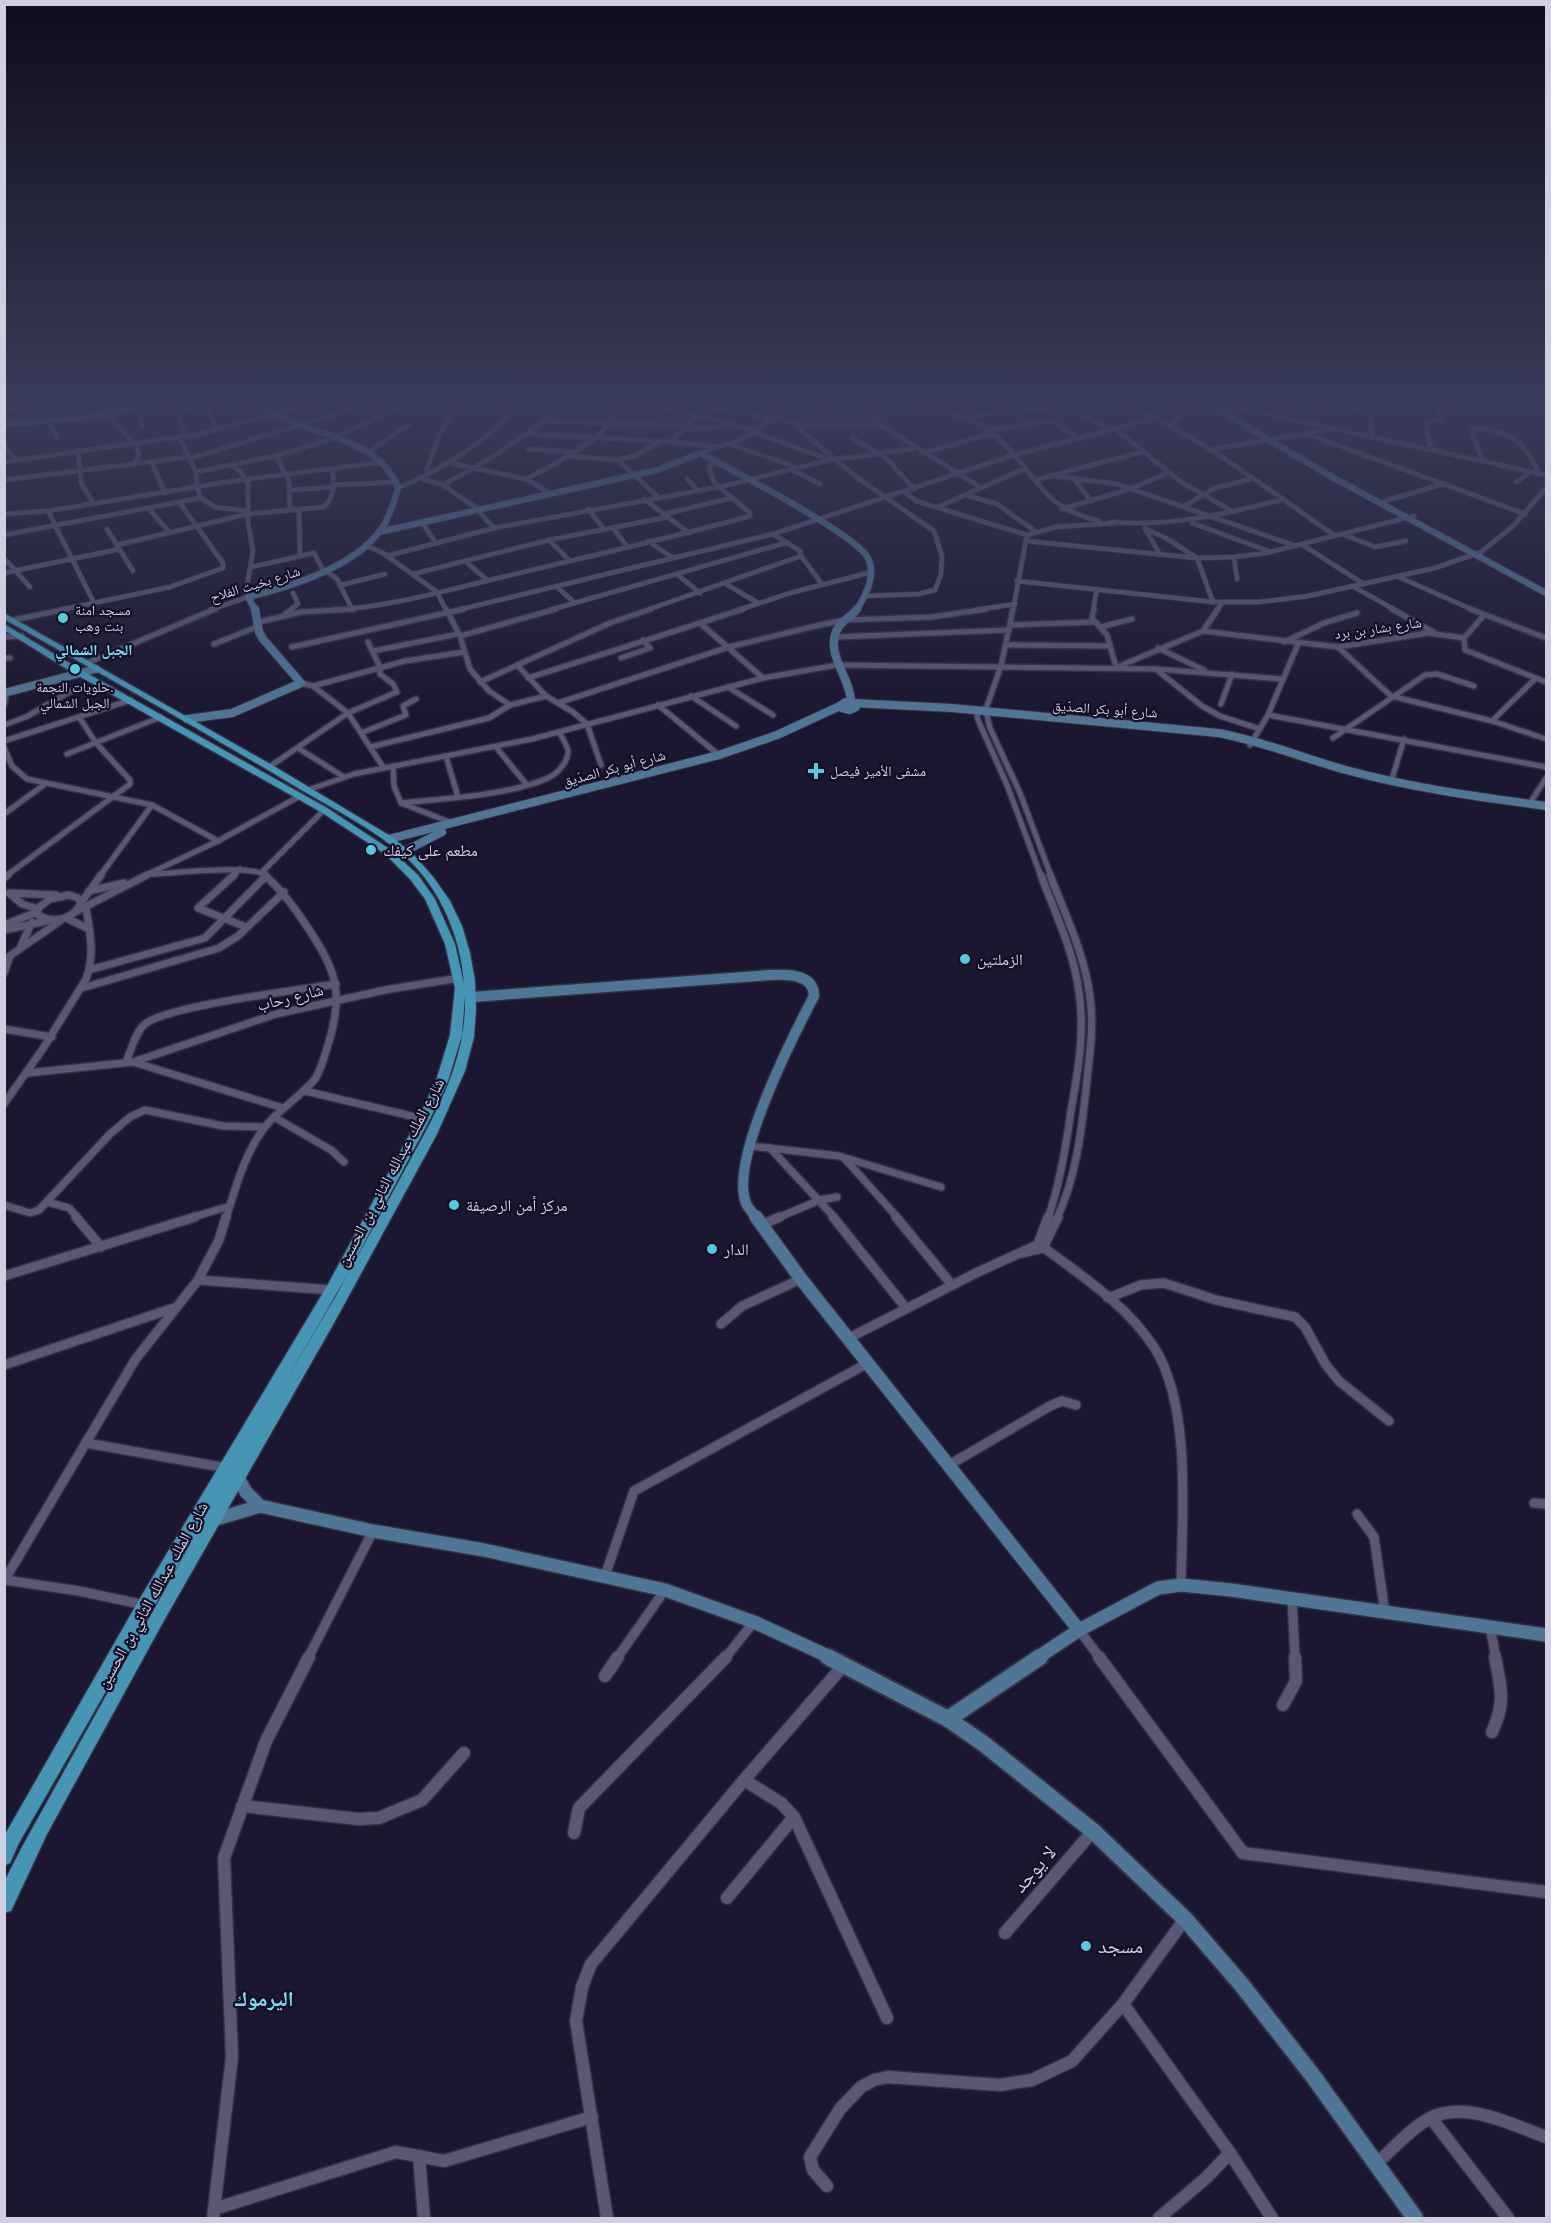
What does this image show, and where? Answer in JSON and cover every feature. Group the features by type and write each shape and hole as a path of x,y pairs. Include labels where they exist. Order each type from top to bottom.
{"main road":[{"name":"شارع الملك عبدالله الثاني بن الحسين","path":"4,1857 9,1838 145,1605 232,1472 441,1117 457,1077 469,1034 472,997 470,964 464,943 435,885 389,839 131,700 87,669 7,620"},
{"name":"شارع الملك عبدالله الثاني بن الحسين","path":"7,620 22,636 187,719 269,767 324,810 378,845 406,858 441,920 459,978 456,1035 441,1081 424,1119 332,1290 291,1374"},
{"path":"401,1161 415,1163"},
{"name":"شارع الملك عبدالله الثاني بن الحسين","path":"4,1904 37,1834 212,1521 232,1472"}],"street":[{"path":"4,514 48,511 78,506"},
{"path":"102,506 102,518"},
{"path":"4,535 166,506"},
{"path":"7,620 183,584 223,567 223,563 182,506"},
{"path":"213,506 248,513"},
{"path":"249,506 248,513 254,543 252,567 246,590 258,613 262,639 301,683 313,686 348,713 383,767"},
{"path":"290,506 290,510"},
{"path":"4,573 72,560 248,513 327,506"},
{"name":"شارع بخيت الفلاح","path":"87,669 206,612 248,597 299,584 328,571 372,540 393,506"},
{"path":"473,506 494,528"},
{"path":"379,532 503,506"},
{"path":"385,555 494,528 607,506"},
{"path":"653,506 688,533"},
{"path":"413,574 549,540 614,528 703,506"},
{"path":"214,644 259,624 301,612 352,609 436,592 626,545 688,533 750,515 740,506"},
{"path":"793,506 863,550 870,561 872,572 865,596 856,611 837,629 835,637 837,665 850,693 848,705"},
{"path":"292,647 342,634 449,613 773,534 861,506"},
{"path":"865,596 929,592 936,588 941,575 943,565 936,531 900,506"},
{"path":"935,506 1026,538 1197,558 1234,557 1271,552 1410,516"},
{"path":"999,506 1035,531"},
{"path":"1059,506 1078,517 1144,527 1191,522 1259,506"},
{"path":"1062,509 1074,506"},
{"path":"1184,506 1295,546"},
{"path":"1222,506 1234,512"},
{"path":"1290,506 1334,535"},
{"path":"1391,506 1546,588"},
{"path":"1393,506 1410,516"},
{"path":"1502,506 1525,514"},
{"path":"1017,581 1222,603 1287,599 1354,587 1456,562 1479,553 1501,538 1532,506"},
{"path":"149,509 170,533"},
{"path":"588,509 604,529"},
{"path":"299,510 300,555"},
{"path":"48,511 94,603"},
{"path":"1191,522 1271,552"},
{"path":"1041,1246 1059,1179 1081,1050 1082,1019 1079,990 1068,947 984,712 1001,666 1026,538 1035,531 1116,523"},
{"path":"423,524 436,543"},
{"path":"1144,527 1160,555"},
{"path":"1144,527 1197,558 1213,602"},
{"path":"614,528 626,545"},
{"path":"107,529 133,571"},
{"path":"1341,533 1375,547 1406,541"},
{"path":"773,534 800,551 801,556 810,565 822,584"},
{"path":"372,540 385,555"},
{"path":"549,540 568,559"},
{"path":"648,541 674,558"},
{"path":"373,651 459,635 785,543"},
{"path":"1301,544 1364,584"},
{"path":"365,545 385,555 436,592 459,635 470,669 480,682 510,705"},
{"path":"1479,553 1546,593"},
{"path":"252,567 280,562 300,555 315,554 322,568 341,585 352,609"},
{"path":"480,682 610,623 801,556"},
{"path":"1234,557 1237,579"},
{"path":"4,558 30,587"},
{"path":"465,561 487,580"},
{"path":"528,678 758,603 872,572"},
{"path":"341,585 385,574"},
{"path":"678,575 700,593"},
{"path":"1399,577 1484,615 1545,636"},
{"path":"726,584 758,603"},
{"path":"557,587 575,603"},
{"path":"1354,587 1435,633"},
{"path":"1096,590 1092,618 1101,627 1110,646 1114,668"},
{"path":"281,617 298,604 293,593"},
{"path":"558,704 729,647 845,620 921,618 1015,603"},
{"path":"1114,668 1203,631 1222,603"},
{"path":"1283,642 1315,627 1357,613"},
{"path":"1484,615 1464,638 1464,649 1467,653 1546,682"},
{"path":"1101,627 1132,619"},
{"path":"835,637 1095,622"},
{"path":"700,623 763,678"},
{"name":"شارع بشار بن برد","path":"1203,631 1338,647 1406,635 1435,633 1464,638"},
{"path":"4,637 22,636"},
{"path":"621,658 650,648 643,640"},
{"path":"269,767 348,713 398,691 393,684 381,676 380,667 368,642"},
{"path":"1252,742 1268,715 1298,644"},
{"path":"1005,645 1110,646"},
{"path":"1338,647 1391,696 1492,721 1546,739"},
{"path":"1158,648 1208,671"},
{"path":"313,686 380,667 464,652"},
{"path":"517,665 546,696 586,724 601,765"},
{"path":"4,973 7,958 81,907 218,841 304,793 344,777 383,767 496,747 763,678 837,665 1156,669 1208,671 1282,679"},
{"path":"4,705 5,692 87,669"},
{"path":"1156,669 1202,706 1220,716 1260,729"},
{"path":"1221,704 1232,674"},
{"path":"1333,738 1391,696 1427,674 1437,674 1474,686"},
{"path":"1492,721 1536,678"},
{"path":"206,730 236,713 301,683"},
{"path":"729,687 773,715"},
{"path":"4,725 26,717 71,691"},
{"path":"370,747 489,718 510,705 546,696"},
{"path":"691,696 736,726"},
{"path":"361,733 406,715 403,706 416,699"},
{"path":"4,741 131,700"},
{"path":"658,705 719,755"},
{"name":"شارع أبو بكر الصدّيق","path":"406,858 440,833 757,749 848,705"},
{"name":"شارع أبو بكر الصدّيق","path":"389,839 719,755 777,735 848,705 984,712 1252,742 1347,770 1546,806"},
{"path":"849,1338 952,1285 1041,1246 1061,1210 1081,1133 1088,1075 1092,1012 1090,996 1078,949 1020,793 984,712"},
{"path":"187,719 213,720 236,713"},
{"path":"1268,715 1546,767"},
{"path":"4,878 128,786 130,780 96,743 79,717"},
{"path":"67,754 161,717"},
{"path":"401,803 458,797 550,777 566,761 568,750 559,732"},
{"path":"1392,779 1404,739"},
{"path":"4,747 7,765 17,773 45,784 153,805 218,841"},
{"path":"496,747 526,784"},
{"path":"298,748 344,777"},
{"path":"446,756 458,797"},
{"path":"393,766 394,786 401,803 452,824"},
{"path":"1530,803 1546,778"},
{"path":"4,814 45,784"},
{"path":"81,907 90,891 153,805"},
{"path":"89,970 202,939 224,920 324,810"},
{"path":"145,1605 79,1591 5,1581 135,1360 198,1280 219,1240 242,1168 252,1146 274,1117 305,1091 320,1071 336,1020 337,999 334,970 328,958 284,892 264,874 240,869 148,874"},
{"path":"240,869 198,908 246,927"},
{"path":"7,892 71,896 132,882"},
{"path":"7,892 15,900 38,912 42,918 53,920"},
{"path":"82,988 219,948 284,892"},
{"path":"21,948 31,924 46,901 60,896"},
{"path":"4,1104 52,1037 82,988 89,970 89,929 78,898 71,896"},
{"path":"4,925 38,912"},
{"path":"4,930 65,918 89,929"},
{"path":"1068,947 1078,949"},
{"path":"472,997 754,976 804,978 814,988 813,996 769,1086 750,1146 744,1192 746,1203 801,1279 1079,1630 1243,1854 1546,1892"},
{"name":"شارع رحاب","path":"129,1062 251,1021 337,999 459,978"},
{"path":"129,1062 142,1026 155,1017 203,1006 336,984"},
{"path":"4,1029 52,1037"},
{"path":"28,1073 129,1062 283,1108"},
{"path":"305,1091 424,1119"},
{"path":"4,1205 30,1213 39,1210 110,1134 139,1112 152,1110 232,1127 265,1127"},
{"path":"274,1117 331,1150 344,1162"},
{"path":"750,1146 844,1157 941,1187"},
{"path":"770,1148 820,1200 906,1308"},
{"path":"844,1157 952,1285"},
{"path":"761,1225 820,1200 837,1197"},
{"path":"47,1202 69,1208 101,1247"},
{"path":"4,1276 230,1206"},
{"path":"1041,1246 1086,1278 1108,1298 1153,1347 1169,1376 1175,1401 1178,1439 1181,1585"},
{"path":"721,1324 742,1306 801,1279"},
{"path":"198,1280 332,1290"},
{"path":"1108,1298 1141,1285 1164,1283 1216,1300 1295,1317 1303,1324 1326,1365 1335,1376 1356,1396 1389,1421"},
{"path":"4,1365 174,1308"},
{"path":"605,1576 634,1491 868,1363"},
{"path":"949,1465 1050,1406 1062,1401 1076,1405"},
{"path":"86,1443 232,1472 246,1492 260,1506"},
{"path":"1534,1503 1546,1504"},
{"path":"212,1521 260,1506 373,1531 484,1550 665,1590 754,1622 844,1664 948,1719 984,1744 1093,1831 1185,1918 1241,1984 1377,2163 1415,2218"},
{"path":"1357,1514 1374,1537 1385,1613"},
{"path":"373,1531 266,1741 224,1858 232,2056 213,2214 396,2152 404,2152 435,2162 592,2117"},
{"path":"948,1719 1079,1630 1158,1588 1181,1585 1546,1635"},
{"path":"605,1676 665,1590"},
{"path":"1283,1705 1293,1691 1296,1681 1292,1599"},
{"path":"574,1833 579,1808 730,1653 754,1622"},
{"path":"1490,1627 1503,1698 1501,1713 1492,1732"},
{"path":"607,2218 576,2021 582,1987 591,1964 844,1664"},
{"path":"242,1806 358,1819 380,1818 422,1800 464,1753"},
{"path":"744,1780 781,1803 794,1817 887,2018"},
{"path":"727,1898 794,1817"},
{"name":"لا يوجد","path":"1005,1933 1093,1831"},
{"path":"827,2186 810,2163 812,2150 848,2101 866,2084 888,2077 1000,2085 1032,2080 1072,2061 1123,2004 1185,1918"},
{"path":"1123,2004 1230,2153 1272,2218"},
{"path":"1377,2163 1431,2118 1446,2112 1488,2117 1546,2137"},
{"path":"1431,2118 1508,2218"},
{"path":"1159,2218 1206,2178 1230,2153"},
{"path":"419,2156 424,2218"}],"place":[{"name":"مسجد امنة بنت وهب","path":"63,618"},
{"name":"حلويات النجمة. الجبل الشمالي","path":"75,669"},
{"name":"مشفى الأمير فيصل","path":"816,771"},
{"name":"مطعم على كيفك","path":"371,850"},
{"name":"الزملتين","path":"965,959"},
{"name":"مركز أمن الرصيفة","path":"454,1205"},
{"name":"الدار","path":"712,1249"},
{"name":"مسجد","path":"1086,1946"}],"district":[{"name":"الجبل الشمالي","path":"94,650"},
{"name":"اليرموك","path":"264,1999"}]}
